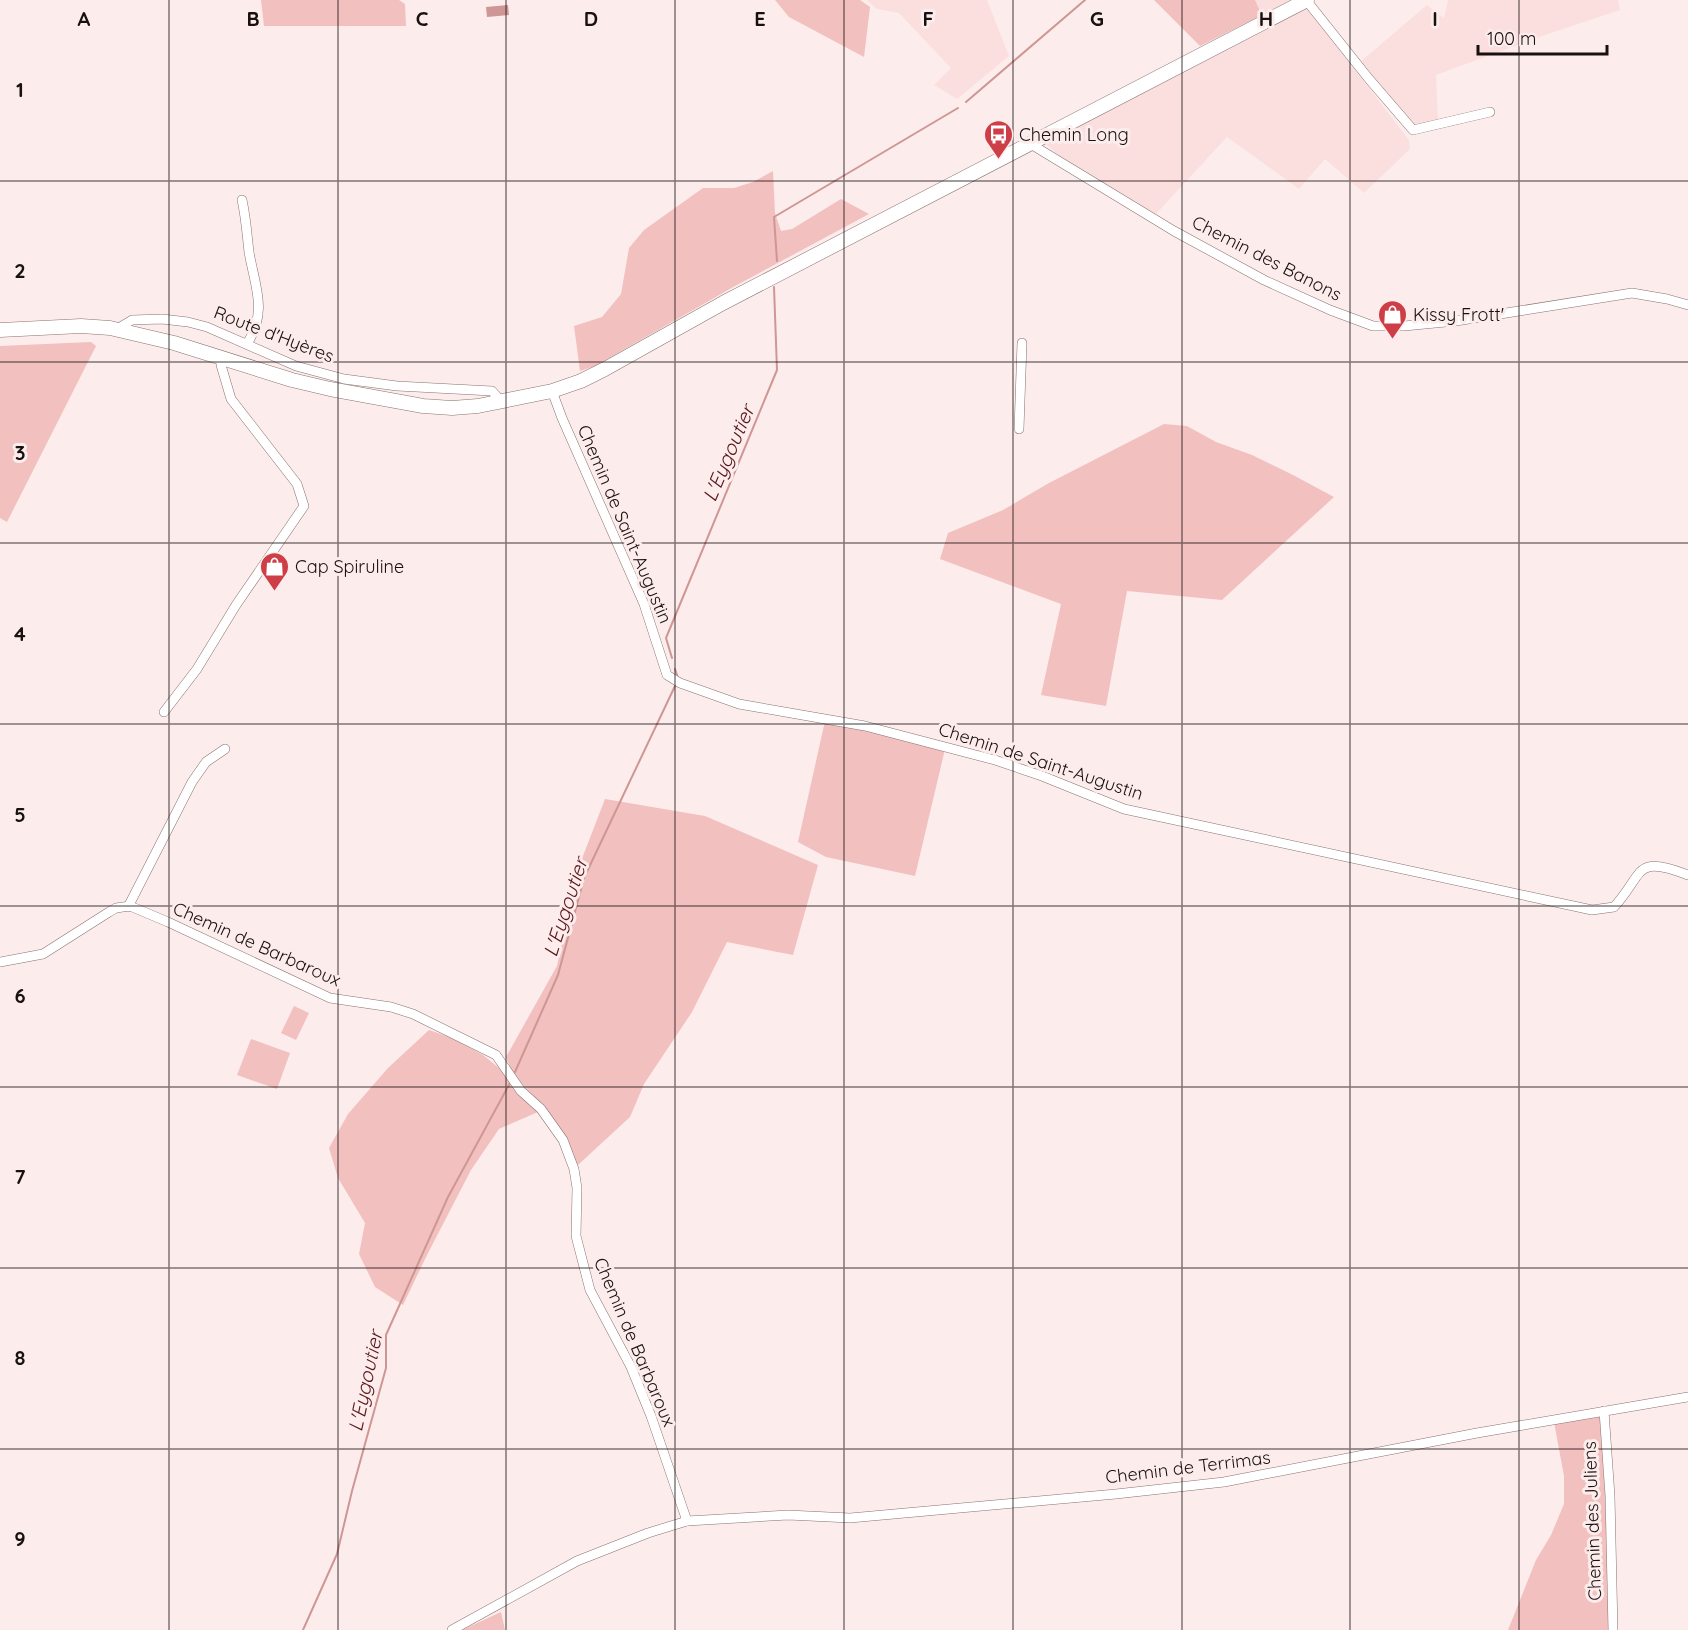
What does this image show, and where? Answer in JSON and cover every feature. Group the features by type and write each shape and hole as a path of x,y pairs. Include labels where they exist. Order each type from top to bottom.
{"main road":[{"path":"502,402 552,391 581,381 605,369 723,303 1306,0"},
{"name":"Route d'Hyères","path":"0,330 81,326 117,329 174,343 320,387 399,403 452,408 502,402"}],"street":[{"path":"1306,0 1413,130 1490,112"},
{"name":"Chemin des Banons","path":"1029,143 1174,231 1264,280 1330,310 1373,326 1398,327 1456,321 1632,293 1688,305"},
{"path":"242,200 249,253 259,297 259,314 255,331 248,344"},
{"name":"Route d'Hyères","path":"117,329 132,320 162,319 188,322 207,327 296,366 344,379 397,386 492,390 502,402"},
{"path":"1019,429 1022,343"},
{"path":"164,712 197,669 236,605 304,506 297,484 231,399 221,365 223,358"},
{"name":"Chemin de Saint-Augustin","path":"552,391 644,604 667,675 680,683 740,704 866,726 948,747 1042,776 1124,809 1592,910 1614,907 1639,871 1649,866 1658,865 1688,875"},
{"path":"0,962 43,954 116,908 128,907 192,782 206,762 225,749"},
{"name":"Chemin de Barbaroux","path":"128,907 168,922 330,998 391,1007 413,1014 496,1055 521,1091 541,1109 563,1140 574,1169 578,1188 576,1236 590,1290 631,1367 651,1416 687,1521"},
{"name":"Chemin de Terrimas","path":"452,1630 577,1561 648,1533 687,1521 788,1515 860,1517 1224,1482 1477,1433 1688,1397"},
{"name":"Chemin des Juliens","path":"1604,1411 1610,1496 1613,1630"}],"shaded area":[{"path":"261,0 399,0 405,4 406,26 264,26"},
{"path":"775,0 860,0 870,7 864,57 789,17"},
{"path":"867,0 987,0 1009,56 957,99 934,85 951,68 899,13 877,9"},
{"path":"1154,0 1255,0 1262,15 1200,46"},
{"path":"1255,0 1290,0 1262,15"},
{"path":"1448,0 1618,0 1620,10 1436,75 1438,119 1414,126 1360,62 1427,5 1444,18"},
{"path":"508,5 509,15 487,17 486,7"},
{"path":"1306,6 1409,140 1410,149 1364,193 1325,159 1299,189 1227,137 1156,214 1067,163 1046,144"},
{"path":"773,171 775,213 781,231 792,229 841,199 869,214 735,286 595,366 580,371 574,326 602,317 621,294 629,248 644,230 703,188 734,188 753,182"},
{"path":"91,342 96,346 7,522 0,518 0,346"},
{"path":"1164,424 1187,426 1216,442 1252,455 1334,497 1222,600 1127,591 1106,706 1041,695 1061,604 940,559 948,533 1003,510 1049,483"},
{"path":"825,721 945,749 915,876 826,857 798,842"},
{"path":"605,799 705,816 818,865 793,955 727,942 692,1012 644,1084 630,1117 578,1165 552,1118 519,1080 506,1057 557,966 576,874"},
{"path":"294,1006 309,1013 296,1040 281,1033"},
{"path":"429,1030 452,1038 483,1055 499,1068 517,1092 538,1112 499,1129 471,1170 403,1305 375,1287 359,1254 365,1223 338,1178 329,1148 348,1114 388,1068"},
{"path":"251,1039 290,1053 277,1089 237,1075"},
{"path":"1602,1414 1610,1630 1508,1630 1536,1560 1551,1535 1564,1504 1564,1476 1554,1422"},
{"path":"501,1612 505,1630 462,1630"}],"waterway":[{"name":"L'Eygoutier","path":"966,102 1085,0"},
{"name":"L'Eygoutier","path":"777,261 774,217 958,108"},
{"name":"L'Eygoutier","path":"672,658 666,638 777,370 774,287"},
{"name":"L'Eygoutier","path":"675,669 678,678"},
{"name":"L'Eygoutier","path":"515,1072 558,975 584,878 675,686"},
{"name":"L'Eygoutier","path":"303,1630 337,1554 386,1368 386,1335 448,1197 510,1083"}],"place":[{"name":"Chemin Long","path":"998,160"},
{"name":"Kissy Frott'","path":"1392,340"},
{"name":"Cap Spiruline","path":"274,592"}]}
